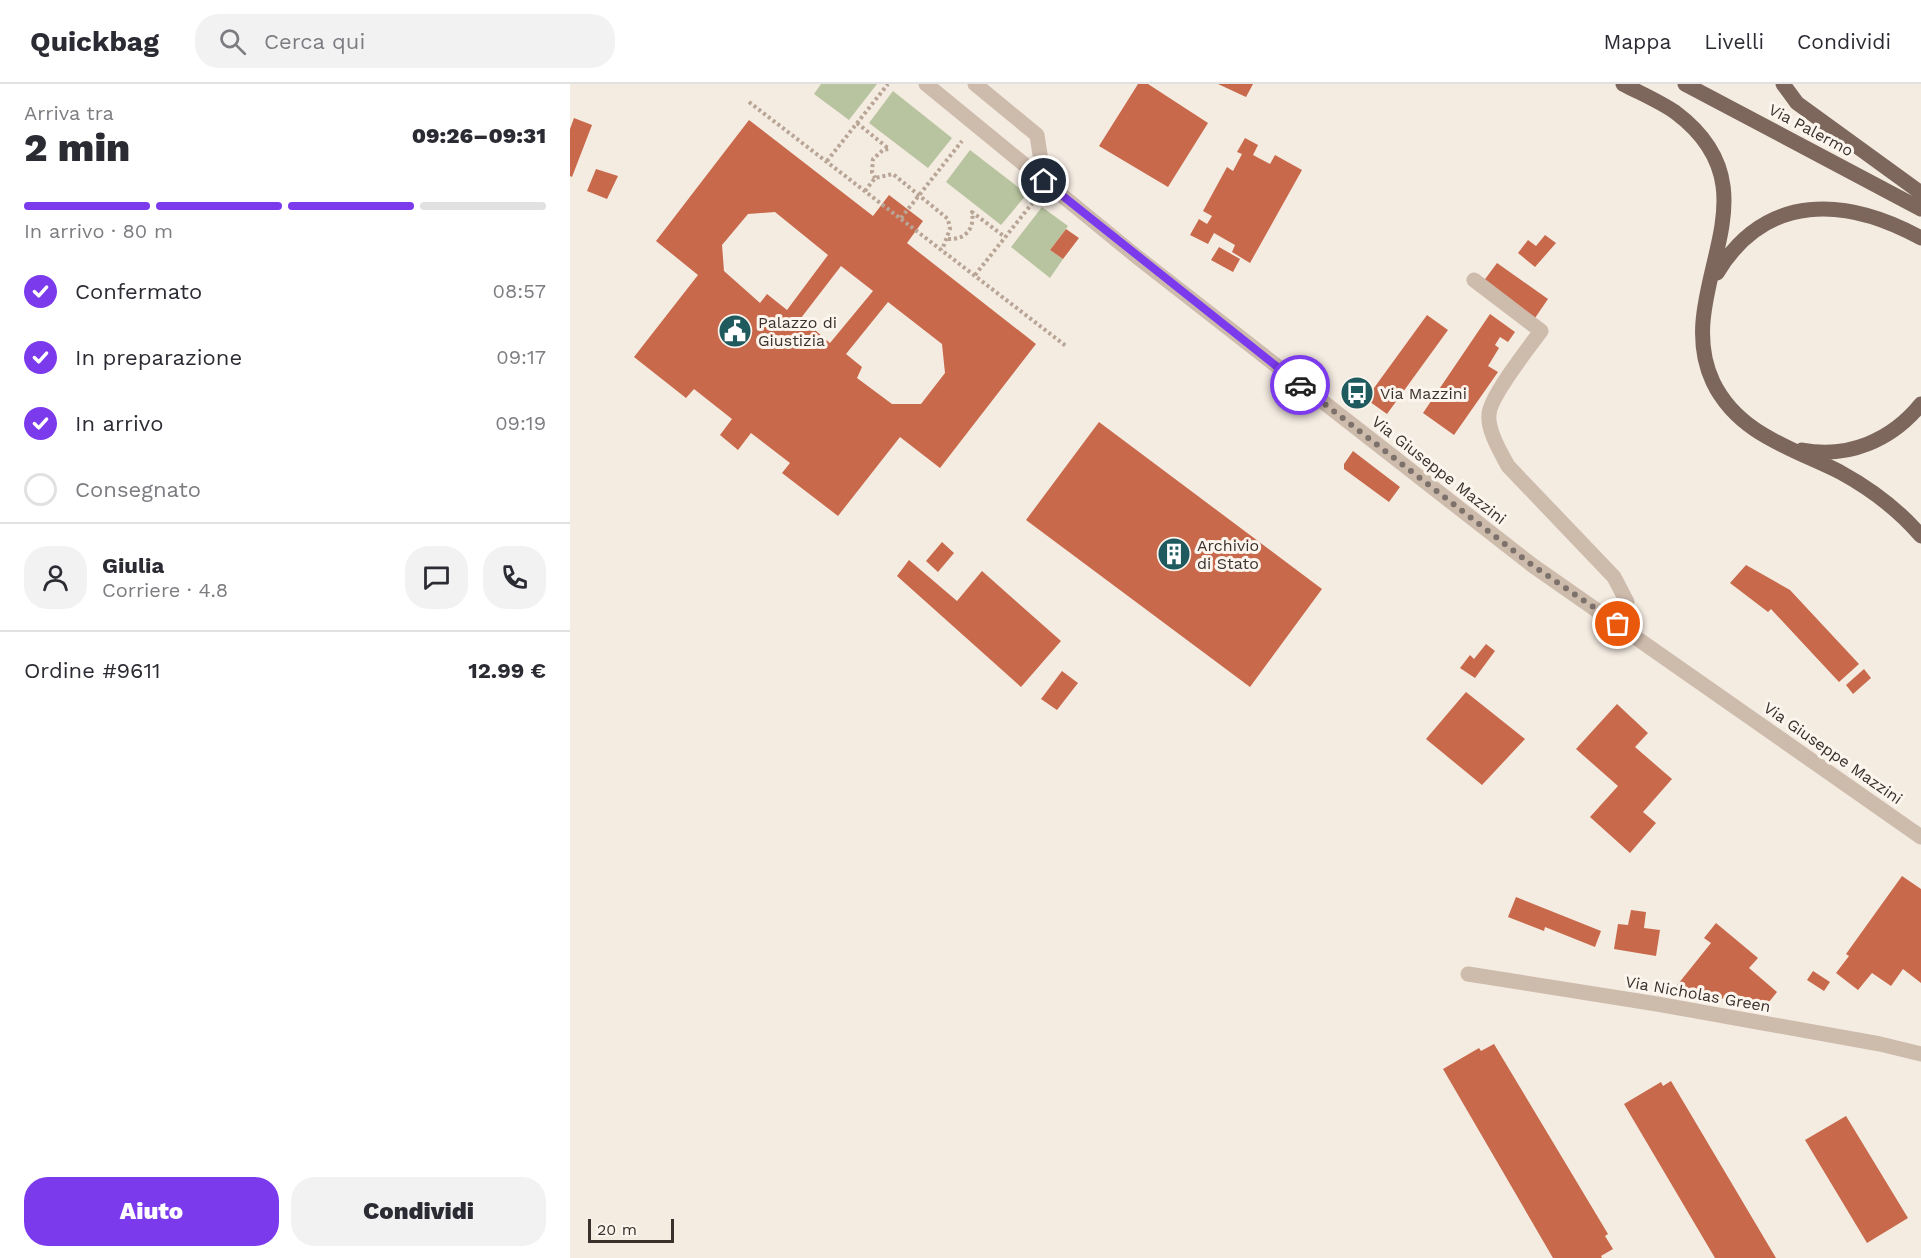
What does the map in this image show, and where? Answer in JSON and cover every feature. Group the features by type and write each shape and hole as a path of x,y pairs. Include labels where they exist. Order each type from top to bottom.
{"main road":[{"path":"1623,84 1674,111 1694,129 1709,149 1720,175 1726,203 1722,232 1706,298 1702,329 1703,347 1713,381 1732,411 1746,424 1782,445 1840,472 1868,489 1897,510 1921,536"},
{"name":"Via Palermo","path":"1685,84 1921,208"},
{"path":"1783,84 1797,103 1921,193"},
{"path":"1706,298 1715,276 1738,244 1766,223 1797,212 1829,209 1863,214 1892,222 1921,238"},
{"path":"1782,445 1824,453 1856,448 1886,436 1901,425 1921,404"}],"street":[{"name":"Via Giuseppe Mazzini","path":"926,84 1047,183 1532,565 1921,837"},
{"path":"975,84 1037,135 1047,183"},
{"path":"1474,280 1541,331 1502,385 1488,414 1496,446 1508,466 1614,577 1627,602 1618,624"},
{"name":"Via Nicholas Green","path":"1468,974 1668,1006 1880,1044 1921,1054"}],"path":[{"path":"827,161 888,84"},
{"path":"749,102 1066,346"},
{"path":"857,123 889,149 883,150 873,159 875,178"},
{"path":"900,218 976,125"},
{"path":"865,191 875,178 892,174 948,219 950,229 942,250"},
{"path":"975,275 1047,183"},
{"path":"948,239 962,237 968,233 972,227 972,212 1005,237"}],"green space":[{"path":"821,84 877,84 849,120 814,94"},
{"path":"893,91 952,138 928,168 869,123"},
{"path":"970,150 1027,194 1001,225 946,182"},
{"path":"1042,207 1068,226 1050,250 1063,259 1050,278 1011,247"}],"building":[{"path":"1138,84 1148,84 1208,123 1168,187 1099,146"},
{"path":"1218,84 1253,84 1246,97"},
{"path":"574,118 592,125 572,177 570,176 570,129"},
{"name":"Palazzo di Giustizia","path":"749,120 873,216 889,195 923,221 907,243 1036,344 940,468 900,437 838,516 782,473 790,463 751,433 738,450 720,435 732,419 694,389 686,398 634,357 698,275 656,241","holes":["775,212 828,255 787,310 767,294 760,303 724,271 722,245 748,214","841,266 873,291 830,343 801,318","888,302 942,344 945,373 921,404 892,404 857,378 862,367 846,354"]},
{"path":"1245,138 1258,145 1253,155 1270,164 1275,155 1302,170 1250,263 1232,252 1235,245 1214,233 1208,244 1190,235 1199,219 1207,224 1212,216 1203,211 1227,167 1233,171 1242,154 1237,152"},
{"path":"596,169 618,176 607,199 587,191"},
{"path":"1066,229 1079,238 1063,259 1050,250"},
{"path":"1545,235 1556,243 1535,267 1518,253 1528,240 1536,246"},
{"path":"1219,247 1240,259 1233,272 1211,260"},
{"path":"1497,263 1548,299 1535,318 1483,282"},
{"path":"1490,314 1515,332 1508,342 1500,337 1495,345 1499,348 1488,366 1498,372 1454,435 1423,413"},
{"path":"1427,315 1448,330 1387,414 1366,399"},
{"name":"Archivio di Stato","path":"1099,422 1322,589 1250,687 1026,520"},
{"path":"1353,451 1400,487 1389,502 1344,469 1344,464"},
{"path":"942,542 954,553 938,572 926,561"},
{"path":"909,560 957,601 982,571 1061,641 1021,687 897,576"},
{"path":"1746,565 1790,590 1859,664 1839,682 1771,609 1768,612 1730,583"},
{"path":"1486,644 1495,651 1475,678 1460,668 1470,655 1474,659"},
{"path":"1864,669 1871,678 1853,694 1846,685"},
{"path":"1062,671 1078,683 1057,710 1041,699"},
{"path":"1466,692 1525,739 1482,785 1426,739"},
{"path":"1617,704 1648,733 1635,747 1672,779 1643,812 1656,823 1630,853 1590,817 1618,786 1576,749"},
{"path":"1902,876 1921,889 1921,983 1903,969 1891,986 1872,973 1858,990 1836,973 1849,956 1846,954"},
{"path":"1516,897 1601,931 1595,947 1545,927 1544,931 1508,917"},
{"path":"1631,910 1646,912 1644,928 1660,930 1656,956 1614,949 1618,924 1628,925"},
{"path":"1716,923 1758,958 1749,968 1777,992 1765,1007 1674,989 1711,943 1704,938"},
{"path":"1813,971 1830,982 1824,991 1807,980"},
{"path":"1494,1044 1608,1234 1605,1236 1613,1249 1601,1256 1602,1258 1553,1258 1443,1069 1479,1048 1481,1051"},
{"path":"1671,1081 1776,1258 1715,1258 1624,1104 1661,1082 1663,1086"},
{"path":"1846,1116 1908,1218 1867,1243 1805,1140"}],"way so far":[{"path":"1300,385 1532,565 1618,624"}],"place":[{"name":"Palazzo di Giustizia","path":"735,331"},
{"name":"Via Mazzini","path":"1357,393"},
{"name":"Archivio di Stato","path":"1174,554"}],"route":[{"path":"1044,181 1300,385"}]}
